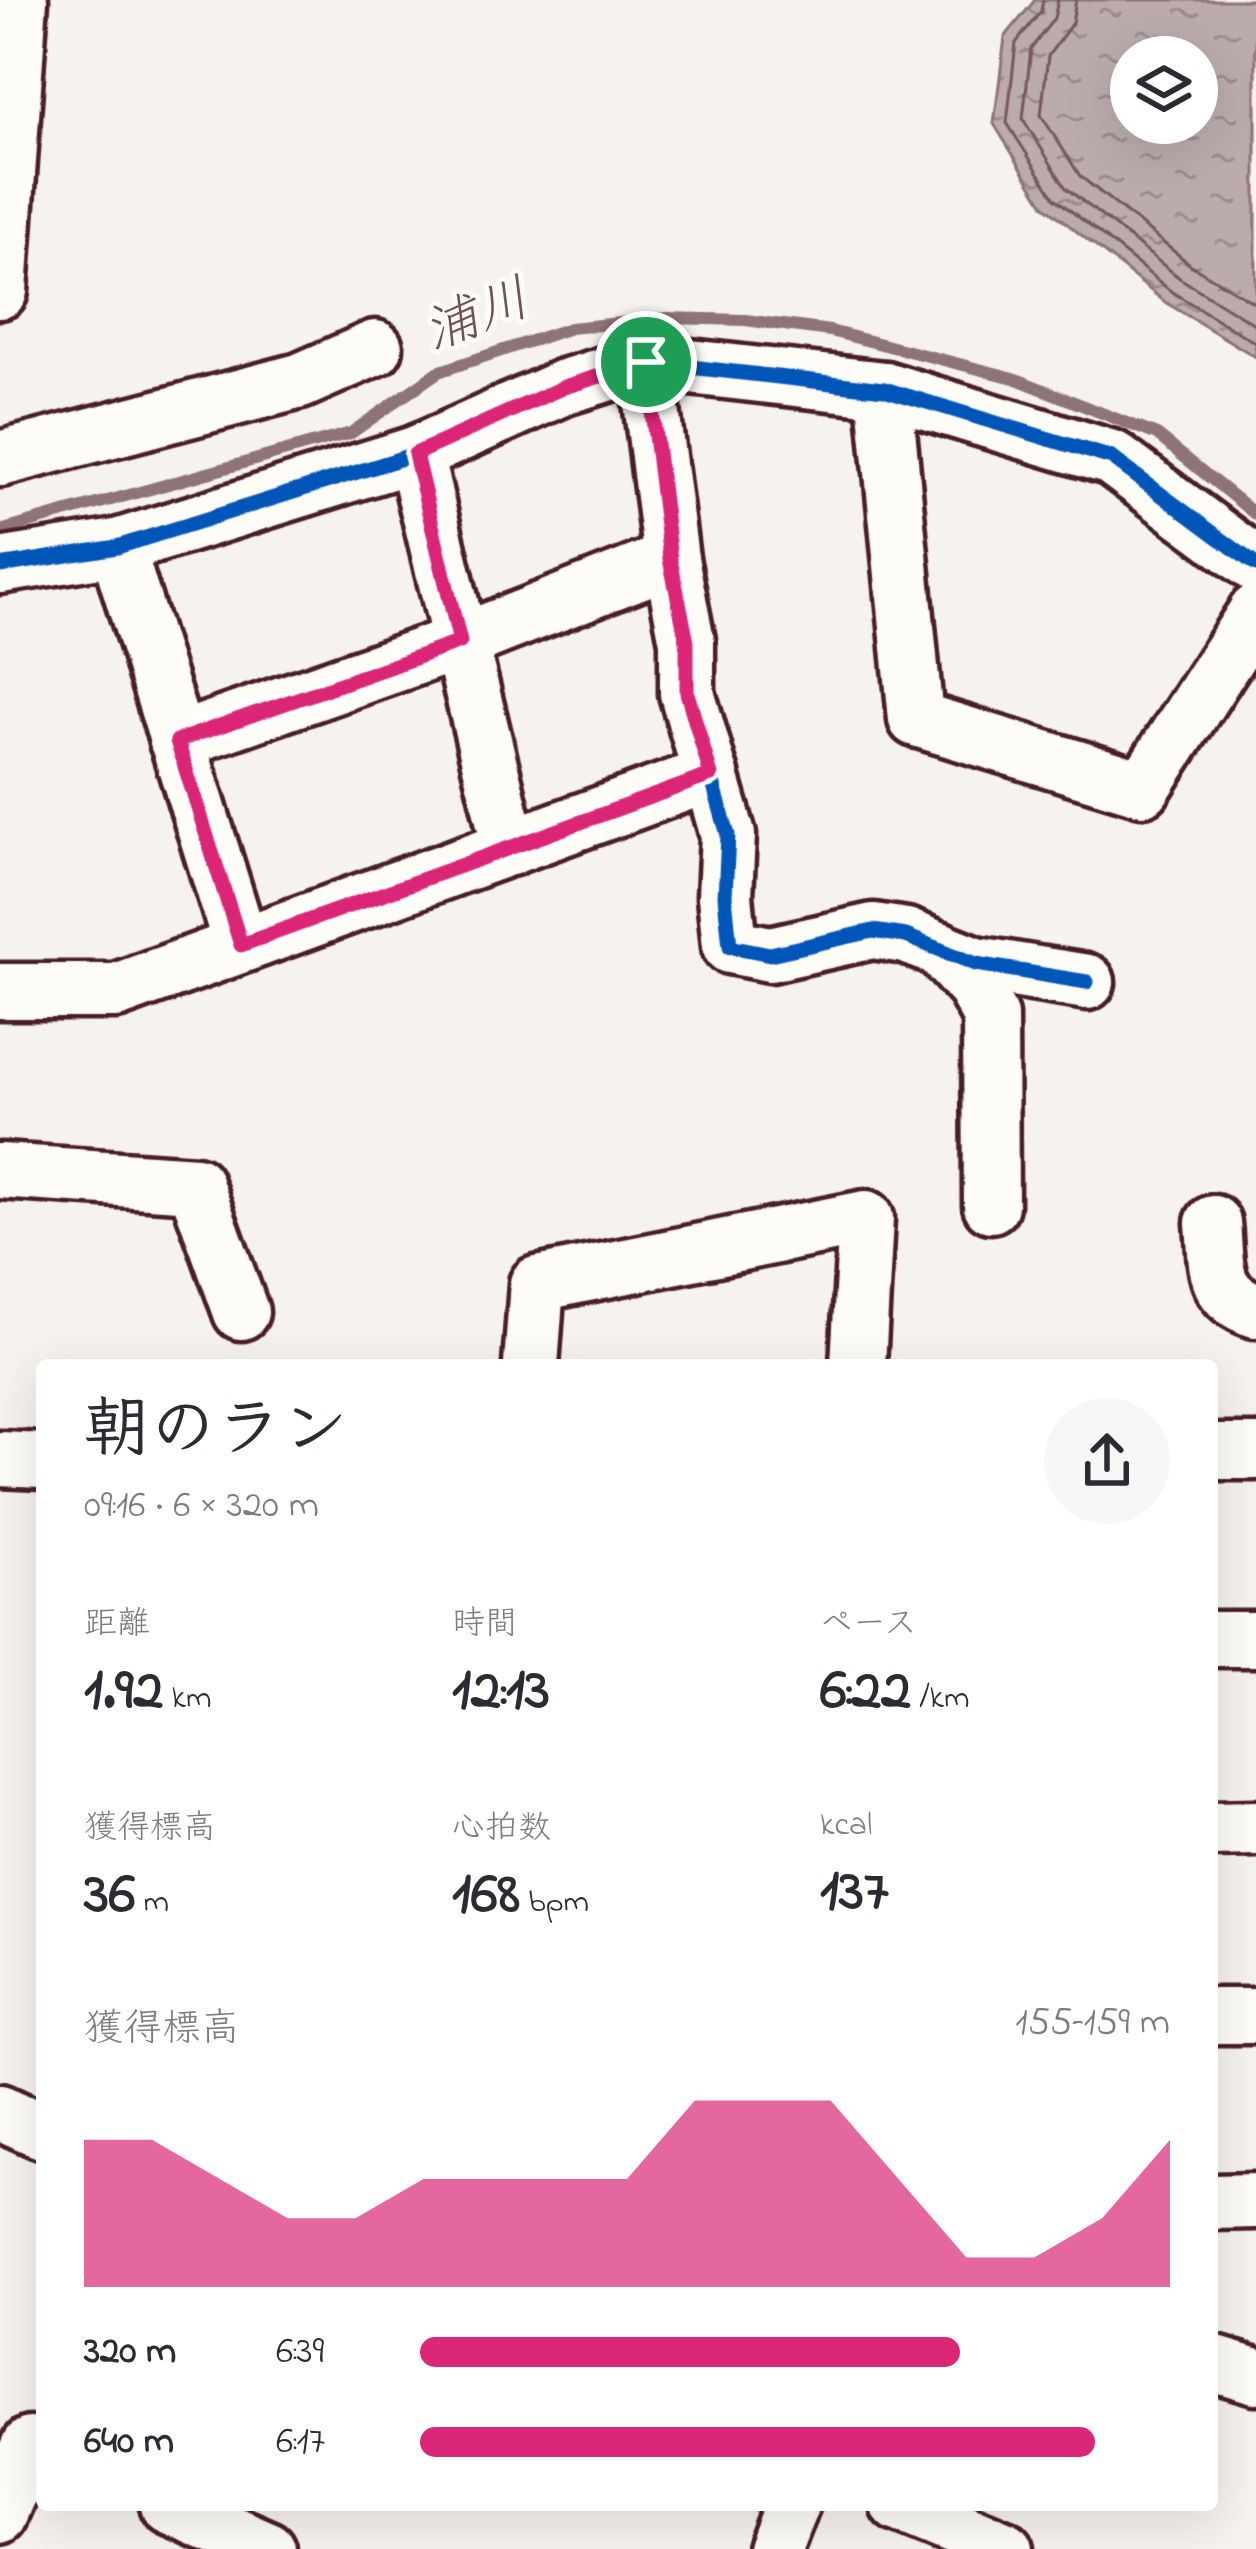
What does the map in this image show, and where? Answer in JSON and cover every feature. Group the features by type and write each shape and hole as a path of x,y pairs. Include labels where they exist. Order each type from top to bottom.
{"street":[{"path":"0,291 20,0"},
{"path":"0,459 300,381 375,348"},
{"path":"646,362 670,559 687,641 687,693 728,835 725,896 730,946 770,954 873,932 906,936 976,964 1087,982"},
{"path":"0,566 116,547 415,454 564,387 646,362 884,389 1112,458 1256,565"},
{"path":"884,389 916,718 1143,788 1256,612"},
{"path":"415,454 509,848"},
{"path":"116,547 241,945"},
{"path":"177,741 460,642 670,559"},
{"path":"0,992 116,991 711,775"},
{"path":"939,950 974,987 990,1016 992,1205"},
{"path":"0,1172 195,1184 241,1312"},
{"path":"531,1359 537,1284 866,1218 858,1359"},
{"path":"1213,1223 1219,1284 1234,1303 1256,1310"},
{"path":"1218,1452 1256,1452"},
{"path":"0,1459 36,1461"},
{"path":"1218,1639 1256,1639"},
{"path":"1218,1828 1256,1828"},
{"path":"1218,2016 1256,2016"},
{"path":"0,2112 36,2128"},
{"path":"1218,2202 1256,2201"},
{"path":"1218,2365 1256,2376"},
{"path":"0,2515 30,2445 36,2448"},
{"path":"181,2511 268,2549"},
{"path":"774,2549 788,2511"},
{"path":"914,2511 1006,2549"}],"water":[{"path":"1035,0 1256,0 1256,357 1165,302 1045,206 994,124 1005,37"}],"waterway":[{"name":"浦川","path":"0,531 351,433 438,372 570,328 668,318 745,320 830,331 1014,378 1157,435 1256,515"}],"cycle path":[{"path":"646,362 671,559 687,641 687,693 728,835 725,896 730,946 770,954 873,931 906,936 976,964 1087,982"},
{"path":"0,566 117,547 415,454 564,387 646,362 884,389 1112,458 1256,565"}],"route":[{"path":"646,362 670,559 687,641 687,693 711,775 241,945 177,741 460,642 415,454 564,387 646,362"}]}
